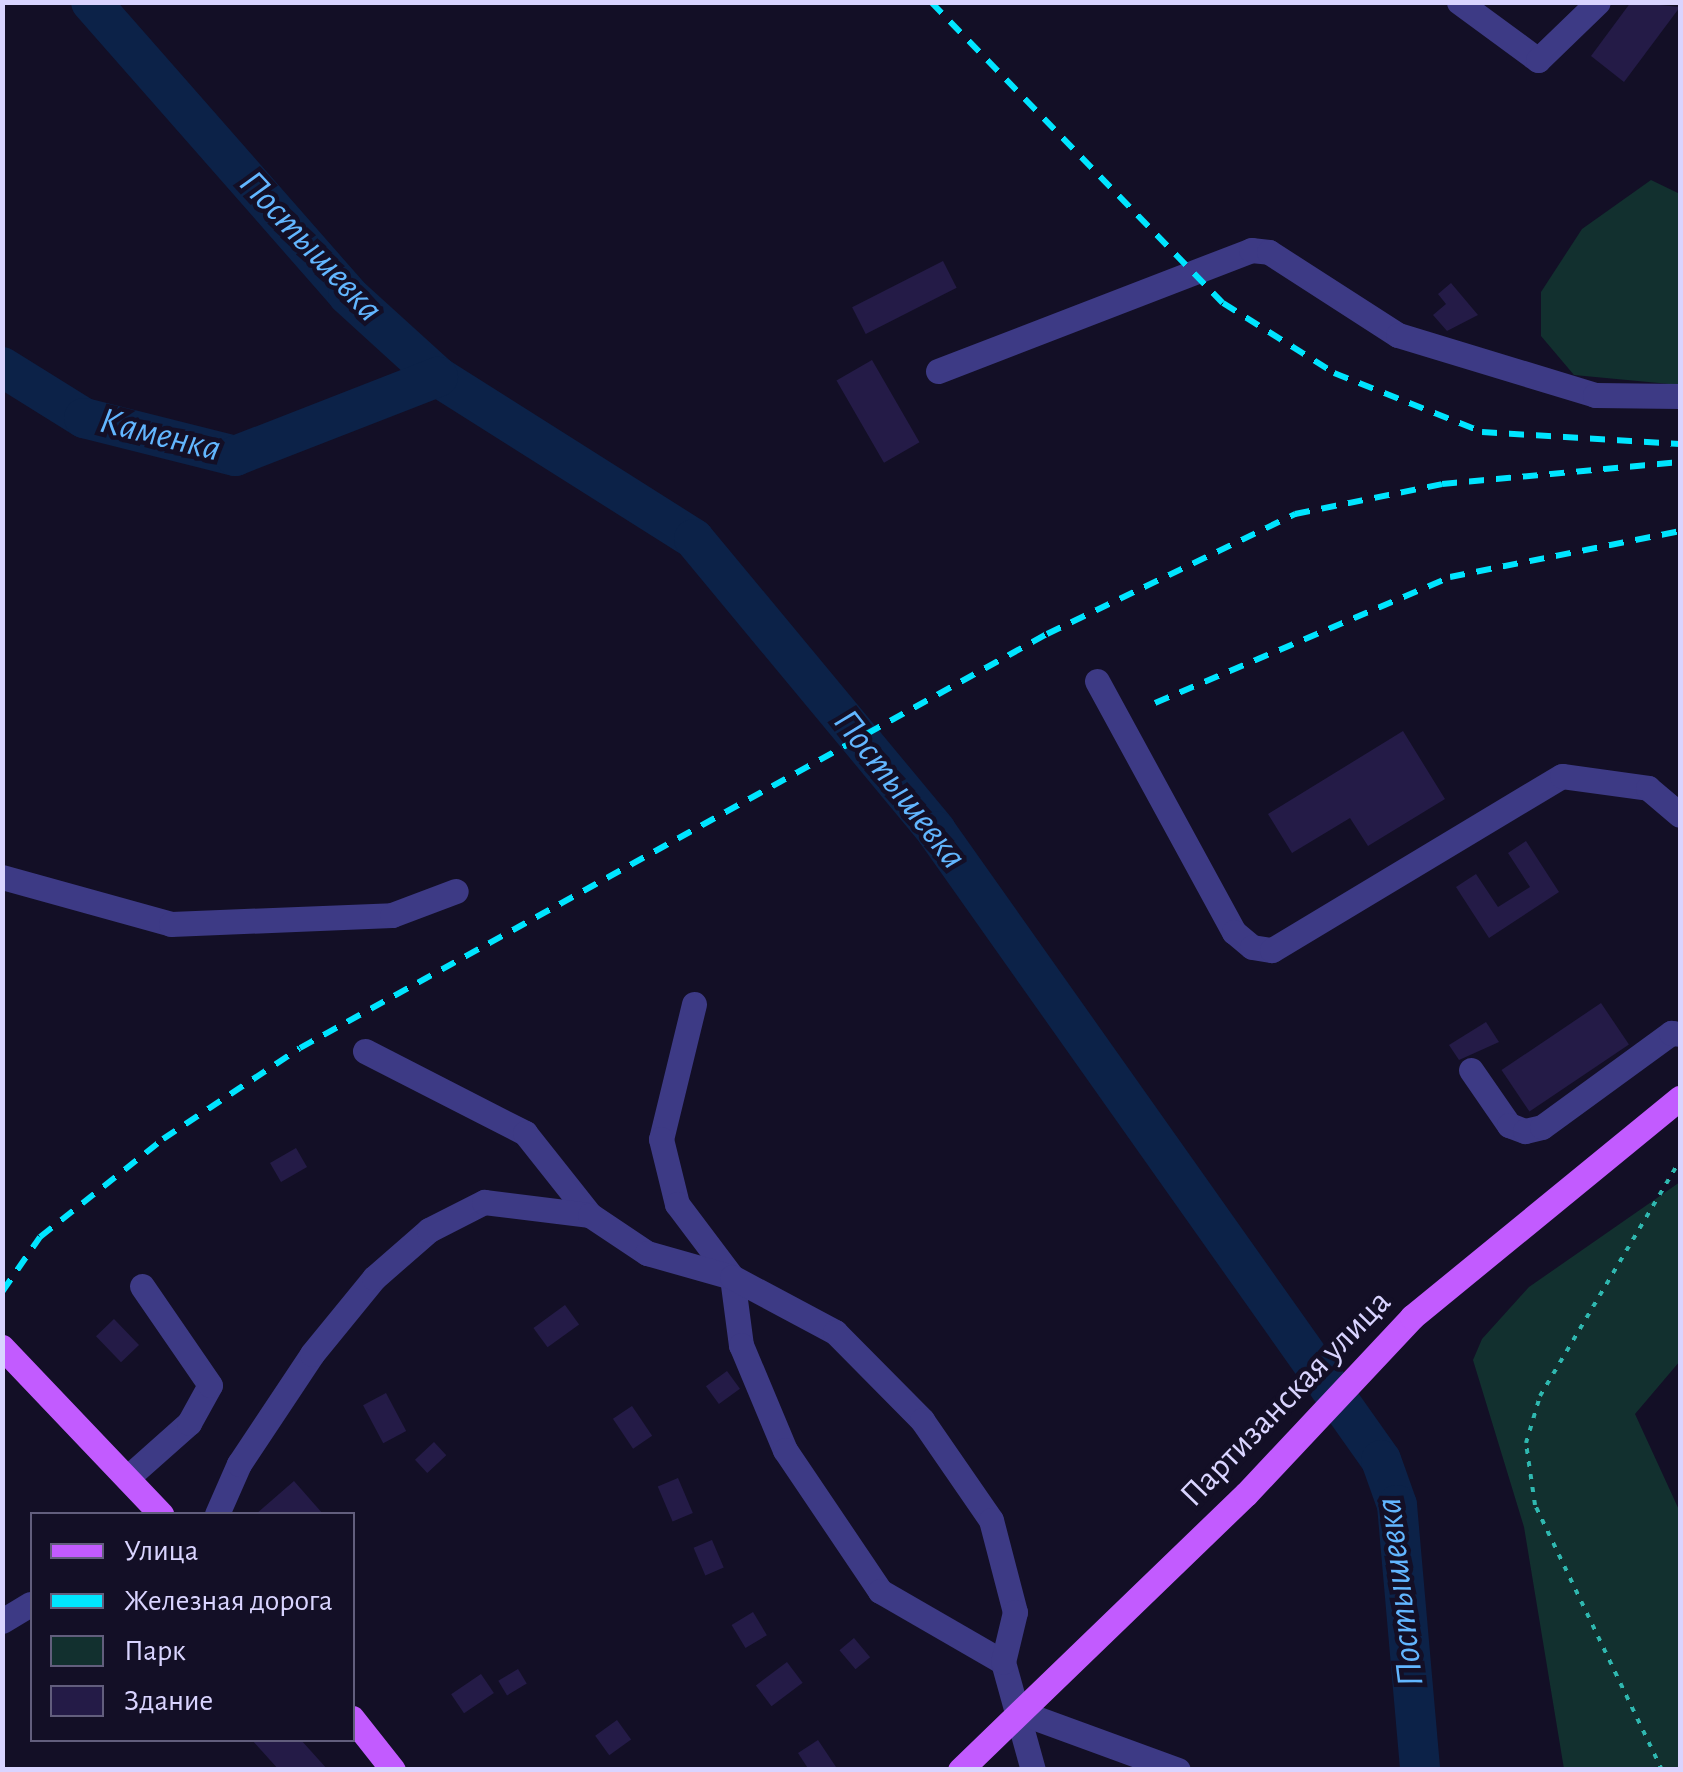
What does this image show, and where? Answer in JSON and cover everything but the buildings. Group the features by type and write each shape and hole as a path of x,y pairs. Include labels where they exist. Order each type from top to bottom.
{"main road":[{"name":"Партизанская улица","path":"960,1770 1246,1494 1412,1317 1680,1098"},
{"path":"2,1347 160,1512"},
{"path":"355,1722 393,1770"}],"street":[{"path":"1459,2 1538,60 1598,2"},
{"path":"938,371 1251,250 1269,252 1398,335 1595,395 1680,396"},
{"path":"1097,682 1234,932 1252,946 1272,950 1562,776 1648,788 1680,815"},
{"path":"2,878 170,924 392,915 456,891"},
{"path":"694,1004 661,1139 677,1204 732,1277 742,1345 785,1450 880,1591 1003,1662"},
{"path":"1471,1070 1509,1125 1524,1131 1542,1126 1671,1032 1680,1034"},
{"path":"364,1051 525,1133 590,1215 647,1253 732,1277 835,1332 922,1420 992,1520 1015,1612 1003,1662 1022,1712 1033,1770"},
{"path":"219,1512 239,1464 312,1354 374,1278 429,1230 484,1202 590,1215"},
{"path":"127,1478 189,1423 210,1385 142,1286"},
{"path":"2,1621 30,1604"},
{"path":"1022,1712 1178,1770"}],"path":[{"path":"1662,1770 1535,1504 1526,1442 1540,1396 1680,1160"}],"green space":[{"path":"1651,180 1680,194 1680,385 1574,375 1541,336 1541,292 1582,229"},
{"path":"1680,1182 1680,1361 1635,1414 1680,1512 1680,1769 1564,1769 1524,1527 1473,1360 1482,1339 1529,1287"}],"waterway":[{"name":"Постышевка","path":"91,2 348,295 438,377 694,539 936,831 1381,1460 1397,1505 1420,1770"},
{"name":"Каменка","path":"2,367 84,418 235,456 438,377"}],"railway":[{"path":"931,2 1223,303 1334,373 1482,432 1680,444"},
{"path":"2,1292 40,1237 163,1139 300,1048 1047,634 1295,514 1442,484 1680,462"},
{"path":"1155,703 1450,577 1680,531"}]}
